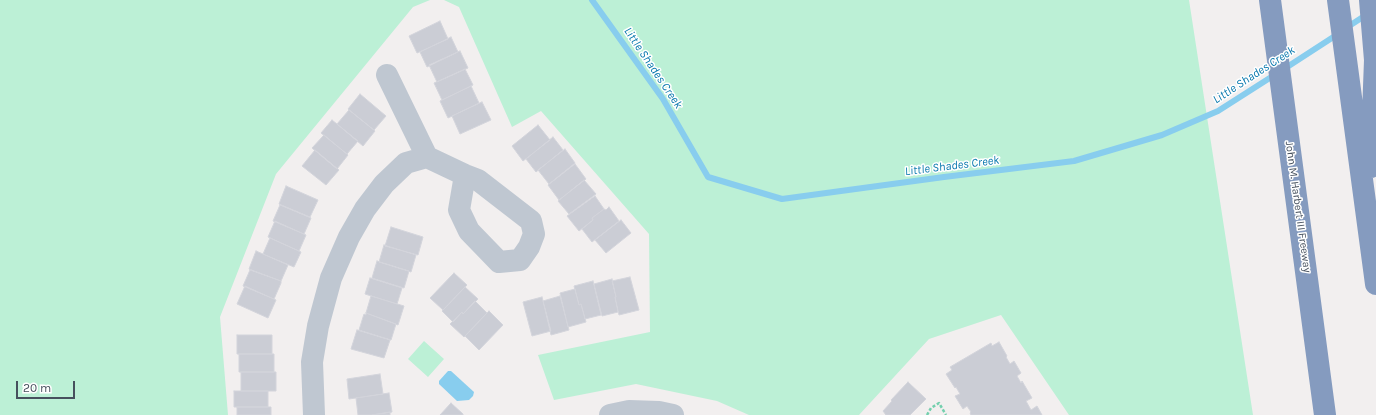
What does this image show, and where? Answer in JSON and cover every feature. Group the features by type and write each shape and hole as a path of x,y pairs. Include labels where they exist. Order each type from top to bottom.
{"highway":[{"name":"John M. Harbert III Freeway","path":"1270,0 1325,415"},
{"path":"1338,0 1376,284"},
{"path":"1369,224 1375,60 1370,0"}],"street":[{"path":"387,75 427,158"},
{"path":"314,415 312,362 318,326 331,278 349,237 365,209 384,184 406,163 427,158 465,174"},
{"path":"610,415 628,411 659,412 673,415"}],"path":[{"path":"927,415 931,408 939,403 946,415"}],"green space":[{"path":"0,0 430,0 413,7 276,174 220,317 228,415 0,415"},
{"path":"444,0 1189,0 1253,415 1069,415 1001,315 929,339 859,415 749,415 717,401 636,384 554,400 538,355 650,332 649,234 541,111 512,127 459,7"},
{"path":"424,341 444,359 428,377 408,359"}],"water":[{"path":"448,371 451,371 474,392 473,396 469,400 457,401 439,384 439,381"}],"building":[{"path":"440,21 448,39 417,53 409,36"},
{"path":"451,37 458,52 427,67 420,52"},
{"path":"460,51 468,68 437,82 429,65"},
{"path":"465,69 473,85 442,100 434,83"},
{"path":"471,86 479,103 448,118 440,101"},
{"path":"360,94 386,116 374,130 348,109"},
{"path":"482,102 491,120 460,134 452,116"},
{"path":"349,110 375,131 363,146 337,124"},
{"path":"332,120 358,141 347,154 321,133"},
{"path":"538,125 550,140 523,161 512,146"},
{"path":"324,135 348,155 337,169 312,148"},
{"path":"553,137 563,150 536,172 526,159"},
{"path":"565,149 575,163 549,184 538,170"},
{"path":"315,150 339,170 326,185 302,166"},
{"path":"575,164 586,179 559,200 548,185"},
{"path":"584,180 596,194 569,214 558,201"},
{"path":"286,186 318,200 310,217 279,204"},
{"path":"595,196 604,209 579,231 567,216"},
{"path":"280,205 311,218 304,234 273,221"},
{"path":"609,207 619,221 592,242 582,229 593,220 592,218"},
{"path":"621,220 631,233 606,253 595,240"},
{"path":"275,221 306,235 299,251 268,237"},
{"path":"391,227 423,237 418,255 385,246"},
{"path":"270,238 301,252 294,267 263,254"},
{"path":"384,245 416,255 411,272 379,262"},
{"path":"256,251 288,265 281,281 249,269"},
{"path":"377,261 409,271 404,288 372,278"},
{"path":"250,270 281,281 274,299 243,286"},
{"path":"454,273 467,285 443,310 430,298"},
{"path":"630,277 639,310 619,315 612,281"},
{"path":"370,278 402,288 397,304 365,294"},
{"path":"612,279 618,312 602,316 594,284"},
{"path":"593,281 601,315 585,319 581,304 579,305 574,286"},
{"path":"245,286 276,300 268,318 237,304"},
{"path":"465,287 478,299 463,314 462,312 453,322 442,311"},
{"path":"575,289 579,305 581,304 586,322 568,327 560,293"},
{"path":"371,296 404,306 398,325 366,313"},
{"path":"560,296 569,330 551,335 543,301"},
{"path":"542,297 551,331 532,336 523,302"},
{"path":"475,301 487,313 464,337 450,324 462,312 463,314"},
{"path":"489,311 503,325 479,350 465,336"},
{"path":"366,313 396,324 391,340 359,330 364,314 366,315"},
{"path":"357,330 390,340 384,358 351,349"},
{"path":"237,335 272,335 272,354 237,354"},
{"path":"999,342 1010,364 1014,361 1021,373 1017,376 1021,383 1022,381 1032,398 1026,401 1031,410 1037,406 1042,415 971,415 971,412 967,406 963,409 955,396 960,394 946,374 952,370 950,367 991,343 992,346"},
{"path":"239,354 274,354 274,372 239,372"},
{"path":"241,372 276,372 276,391 241,391"},
{"path":"380,374 383,394 349,399 347,379"},
{"path":"908,382 926,399 910,415 886,415 883,411"},
{"path":"234,391 268,391 268,407 234,407"},
{"path":"389,393 392,412 372,415 358,415 356,398"},
{"path":"451,403 463,414 463,415 440,415"},
{"path":"237,407 271,407 271,415 237,415"},
{"path":"390,412 390,415 372,415"}],"waterway":[{"name":"Little Shades Creek","path":"592,0 663,99 708,177 782,199 1074,161 1162,135 1218,111 1276,74"},
{"name":"Little Shades Creek","path":"1346,28 1366,15"},
{"name":"Little Shades Creek","path":"1284,69 1338,34"}]}
